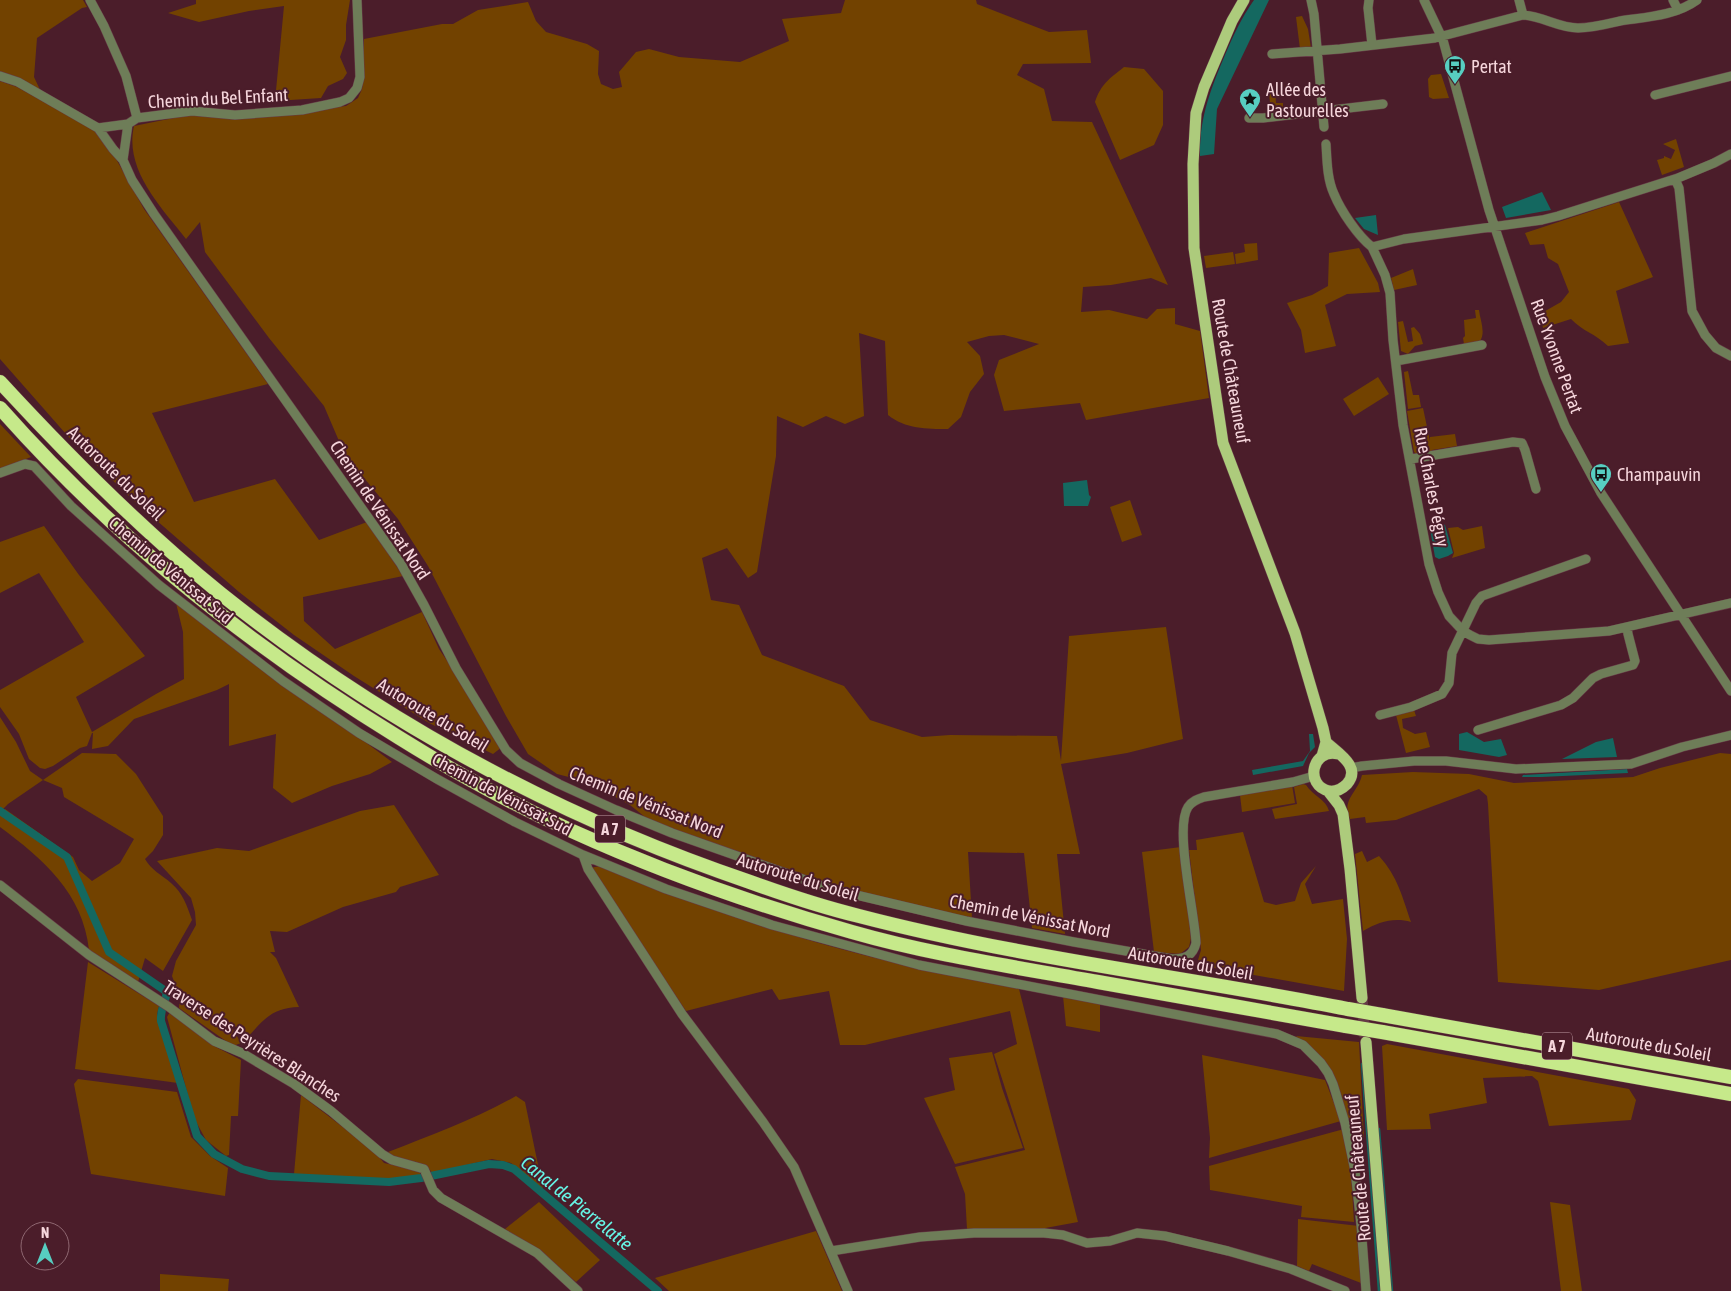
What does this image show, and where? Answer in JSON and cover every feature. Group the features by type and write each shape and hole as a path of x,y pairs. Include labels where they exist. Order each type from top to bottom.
{"highway":[{"name":"Autoroute du Soleil","path":"0,382 44,430 148,531 222,595 304,656 390,714 448,748 534,794 693,863 857,916 959,939 1050,957 1731,1077"},
{"name":"Autoroute du Soleil","path":"0,408 53,464 134,542 217,611 294,670 338,700 487,789 571,831 672,874 760,904 855,933 964,958 1731,1094"}],"main road":[{"name":"Route de Châteauneuf","path":"1244,0 1232,22 1204,87 1196,113 1192,164 1194,248 1223,443 1294,633 1316,702 1326,742 1322,756 1315,765 1314,776"},
{"path":"1326,742 1347,760 1351,768 1350,778 1345,787 1343,814 1362,998"},
{"path":"1322,756 1330,753 1338,754"},
{"path":"1314,776 1317,783 1328,791 1336,801 1343,814"},
{"path":"1328,791 1337,791 1345,787"},
{"name":"Route de Châteauneuf","path":"1366,1042 1386,1291"}],"street":[{"path":"90,0 104,26 126,76 137,118"},
{"name":"Chemin du Bel Enfant","path":"98,128 128,124 137,118 192,112 236,115 302,110 350,98 358,88 360,77 357,0"},
{"path":"1312,0 1324,127"},
{"path":"1369,0 1368,8 1372,45"},
{"name":"Rue Yvonne Pertat","path":"1424,0 1441,37 1495,226 1545,377 1565,426 1601,493 1731,691"},
{"path":"1519,0 1523,14"},
{"path":"1673,0 1678,10"},
{"path":"1272,54 1317,51 1441,37 1523,14 1578,28 1664,14 1678,10 1697,0"},
{"path":"0,76 18,82 98,128"},
{"path":"1655,95 1731,76"},
{"path":"1249,118 1383,104"},
{"name":"Chemin de Vénissat Nord","path":"124,160 128,124"},
{"name":"Chemin de Vénissat Nord","path":"98,128 112,149 124,160 132,180 154,214 401,564 456,668 506,750 520,763 559,784 672,833 832,889 966,921 1074,942 1172,959 1182,959 1189,956 1194,950 1196,943 1183,839 1183,822 1189,806 1204,796 1293,782 1314,776"},
{"name":"Rue Charles Péguy","path":"1326,144 1328,172 1333,193 1364,241 1372,247 1385,275 1390,293 1403,425 1429,564 1438,592 1449,616 1463,631 1478,639 1489,640 1594,634 1731,603"},
{"path":"1372,247 1404,240 1558,216 1677,178 1731,154"},
{"path":"1677,178 1692,311 1705,335 1716,348 1731,356"},
{"path":"1396,361 1482,345"},
{"path":"1410,459 1513,442 1522,443 1536,489"},
{"name":"Chemin de Vénissat Sud","path":"0,473 25,464 34,466 71,506 159,585 283,680 359,733 437,779 515,822 583,855 588,868 682,1014 764,1122 794,1167 848,1291"},
{"path":"1380,715 1411,707 1442,694 1449,683 1452,653 1476,603 1482,596 1586,559"},
{"path":"1478,730 1560,705 1573,698 1593,678 1601,674 1633,666 1635,661 1628,627"},
{"path":"1351,768 1414,761 1446,761 1516,769 1631,764 1682,747 1731,735"},
{"path":"583,855 666,889 772,925 919,965 1277,1034 1303,1046 1328,1073 1345,1123 1355,1171 1366,1291"},
{"name":"Traverse des Peyrières Blanches","path":"0,885 89,955 170,1007 214,1041 242,1053 294,1084 392,1160 424,1170 432,1190 441,1198 537,1253 578,1291"},
{"path":"832,1251 920,1237 974,1233 1054,1234 1086,1243 1110,1241 1137,1233 1165,1236 1219,1248 1291,1269 1345,1291"}],"shaded area":[{"path":"0,0 83,0 87,7 82,8 37,38 34,77 42,94 0,73"},
{"path":"196,0 350,0 346,40 340,57 347,73 343,79 328,86 321,98 275,101 284,6 249,11 199,22 168,13 196,4"},
{"path":"845,0 976,0 977,4 1049,32 1087,30 1091,63 1023,64 1017,75 1044,89 1052,121 1092,122 1168,285 1151,278 1111,285 1083,287 1081,312 1109,310 1147,319 1157,309 1175,308 1175,324 1200,331 1209,398 1086,420 1080,403 1004,411 994,375 999,360 1039,344 1004,335 989,336 967,342 980,356 984,374 970,392 961,417 948,429 909,426 888,415 885,341 859,333 864,416 845,424 826,416 803,427 777,416 776,456 757,572 748,578 727,548 702,558 711,600 739,605 762,655 844,686 870,720 922,737 950,735 1057,736 1061,761 1069,636 1166,627 1183,739 1127,753 1061,764 1080,854 1057,854 1065,934 1032,928 1024,853 968,852 972,918 832,886 650,821 630,805 588,782 557,774 528,754 506,716 428,566 398,519 345,455 324,406 269,338 205,252 200,222 186,239 147,187 139,173 134,158 132,142 134,126 198,113 319,109 346,106 358,98 362,89 364,39 442,24 453,24 478,10 528,2 536,21 546,32 587,44 599,51 598,74 601,84 613,89 622,87 619,72 636,52 649,49 679,57 740,62 789,41 782,19 841,13"},
{"path":"1302,16 1308,29 1311,48 1300,49 1296,17"},
{"path":"1124,67 1144,69 1163,91 1163,125 1154,145 1120,160 1095,102 1103,86"},
{"path":"1441,74 1449,98 1433,99 1429,97 1428,79 1431,75"},
{"path":"0,81 17,87 94,130 115,157 144,209 268,384 152,413 194,502 275,479 319,540 367,522 403,576 303,597 304,621 335,649 422,612 439,649 502,747 493,754 429,723 354,676 294,635 239,592 133,500 73,442 0,359"},
{"path":"1284,84 1285,89 1275,90 1276,103 1283,103 1283,110 1271,111 1268,85"},
{"path":"1676,139 1684,167 1662,175 1657,160 1664,158 1664,156 1671,159 1675,150 1663,144"},
{"path":"1619,202 1653,277 1616,291 1629,343 1608,346 1571,319 1543,328 1540,314 1561,302 1569,292 1558,264 1548,258 1544,244 1530,245 1525,233"},
{"path":"1257,243 1258,260 1236,264 1235,254 1245,252 1244,244"},
{"path":"1359,248 1378,283 1380,292 1347,294 1325,305 1336,346 1305,353 1301,330 1287,303 1312,295 1328,286 1329,253"},
{"path":"1233,252 1235,264 1206,268 1204,256"},
{"path":"1413,269 1417,285 1394,290 1391,278"},
{"path":"1475,310 1479,310 1483,330 1482,337 1480,341 1464,344 1464,320 1476,318"},
{"path":"1403,321 1408,342 1413,341 1411,328 1414,327 1420,334 1423,344 1415,346 1408,354 1401,351 1398,322"},
{"path":"1408,371 1413,395 1419,395 1421,407 1408,409 1404,372"},
{"path":"1378,377 1389,394 1354,416 1343,399"},
{"path":"1423,408 1430,441 1430,437 1455,434 1457,446 1432,450 1432,452 1418,455 1414,452 1407,411"},
{"path":"0,424 31,457 0,469"},
{"path":"1130,500 1142,535 1122,542 1110,507"},
{"path":"44,526 79,575 145,656 76,697 92,732 184,679 183,632 176,603 229,644 392,762 370,774 332,786 292,803 273,788 276,734 229,746 229,684 134,719 108,746 92,749 92,733 87,746 80,748 53,766 45,769 40,768 29,759 19,734 0,707 0,690 84,642 39,573 0,593 0,542"},
{"path":"1482,526 1485,548 1452,558 1454,553 1448,528 1458,527 1463,530"},
{"path":"1414,710 1416,716 1402,719 1403,728 1415,734 1426,732 1430,747 1406,753 1396,715"},
{"path":"0,717 16,742 30,771 43,780 3,809 0,807"},
{"path":"82,753 116,754 136,774 163,816 163,835 153,851 145,859 153,869 179,891 192,920 163,971 145,958 138,982 89,950 79,911 70,894 45,865 0,827 0,813 2,814 5,809 73,857 79,870 92,881 120,863 134,839 64,797 62,788 43,780"},
{"path":"1720,753 1731,754 1731,960 1599,990 1498,982 1488,804 1487,796 1479,789 1396,820 1366,823 1365,817 1350,819 1348,812 1349,801 1362,775 1413,772 1469,774 1514,783 1633,777"},
{"path":"1303,784 1322,800 1329,811 1275,819 1272,809 1297,804 1294,787"},
{"path":"1292,785 1295,803 1242,812 1240,795"},
{"path":"394,805 439,875 400,887 396,892 343,907 287,932 270,931 275,952 270,952 276,958 299,1007 275,1012 258,1025 247,1038 242,1028 231,1026 241,1043 233,1046 179,1008 180,997 172,976 176,961 196,925 195,912 191,898 157,861 217,848 249,851 360,811"},
{"path":"1243,832 1264,902 1276,905 1295,901 1301,883 1316,866 1305,884 1312,904 1343,899 1347,939 1344,991 1209,967 1198,960 1201,950 1189,850 1197,850 1196,840"},
{"path":"1181,847 1191,938 1189,947 1180,954 1154,952 1142,852"},
{"path":"1362,851 1367,862 1379,856 1391,872 1399,887 1411,922 1386,921 1363,931 1355,854"},
{"path":"605,865 792,935 894,962 1019,989 1078,1222 1029,1231 967,1229 965,1194 955,1167 1025,1150 994,1054 1017,1044 1010,1011 865,1045 840,1045 829,991 779,1000 772,989 686,1011 590,868"},
{"path":"88,962 159,1006 157,1014 178,1083 75,1069"},
{"path":"1063,996 1100,1002 1100,1032 1066,1026"},
{"path":"170,1012 212,1045 241,1060 238,1116 231,1116 229,1155 226,1156 206,1140 194,1118 167,1017"},
{"path":"1296,1036 1359,1042 1364,1138 1353,1140 1335,1078 1330,1070"},
{"path":"1387,1044 1629,1089 1636,1100 1631,1120 1549,1126 1538,1081 1532,1076 1483,1078 1487,1103 1429,1114 1431,1129 1387,1130 1382,1046"},
{"path":"992,1052 1002,1088 1023,1148 955,1164 924,1098 955,1090 949,1058"},
{"path":"1202,1055 1325,1080 1341,1121 1209,1158 1210,1138"},
{"path":"78,1079 177,1092 191,1137 210,1156 228,1168 225,1196 91,1174 74,1084"},
{"path":"301,1095 374,1151 384,1163 420,1171 420,1176 382,1179 294,1174"},
{"path":"516,1096 525,1102 543,1189 511,1163 492,1159 432,1173 422,1164 398,1158 388,1152 469,1119"},
{"path":"1344,1129 1351,1173 1354,1222 1301,1217 1302,1206 1210,1190 1209,1166"},
{"path":"539,1202 600,1260 576,1282 541,1252 505,1229"},
{"path":"1550,1202 1570,1205 1582,1291 1561,1291"},
{"path":"1298,1219 1359,1226 1361,1283 1312,1264 1309,1271 1297,1266"},
{"path":"816,1231 842,1291 669,1291 655,1278"},
{"path":"160,1274 229,1279 228,1291 160,1291"}],"water":[{"path":"1254,0 1269,0 1217,109 1214,154 1200,156 1204,116 1211,92 1235,34"},
{"path":"1542,192 1551,210 1506,218 1502,207"},
{"path":"1376,215 1378,235 1364,229 1355,218"},
{"path":"1087,480 1091,497 1088,506 1064,506 1063,483"},
{"path":"1431,525 1445,525 1453,553 1439,559 1435,557 1430,529"},
{"path":"1467,732 1484,742 1501,739 1507,755 1499,757 1459,750 1459,734"},
{"path":"1309,734 1313,734 1315,747 1309,753 1303,766 1253,775 1252,770 1303,761 1310,751"},
{"path":"1613,738 1617,757 1562,759 1596,742"},
{"path":"1627,769 1628,773 1522,777 1523,775"}],"waterway":[{"name":"Canal de Pierrelatte","path":"0,811 67,857 109,952 167,992 161,1021 197,1136 214,1154 242,1169 269,1176 389,1182 421,1178 489,1164 503,1165 514,1169 658,1291"},
{"path":"1362,1064 1379,1291"},
{"path":"1379,1129 1392,1291"}],"tunnel":[{"path":"1362,998 1365,1037"}],"place":[{"name":"Pertat","path":"1455,85"},
{"name":"Allée des Pastourelles","path":"1250,118"},
{"name":"Champauvin","path":"1601,493"}]}
